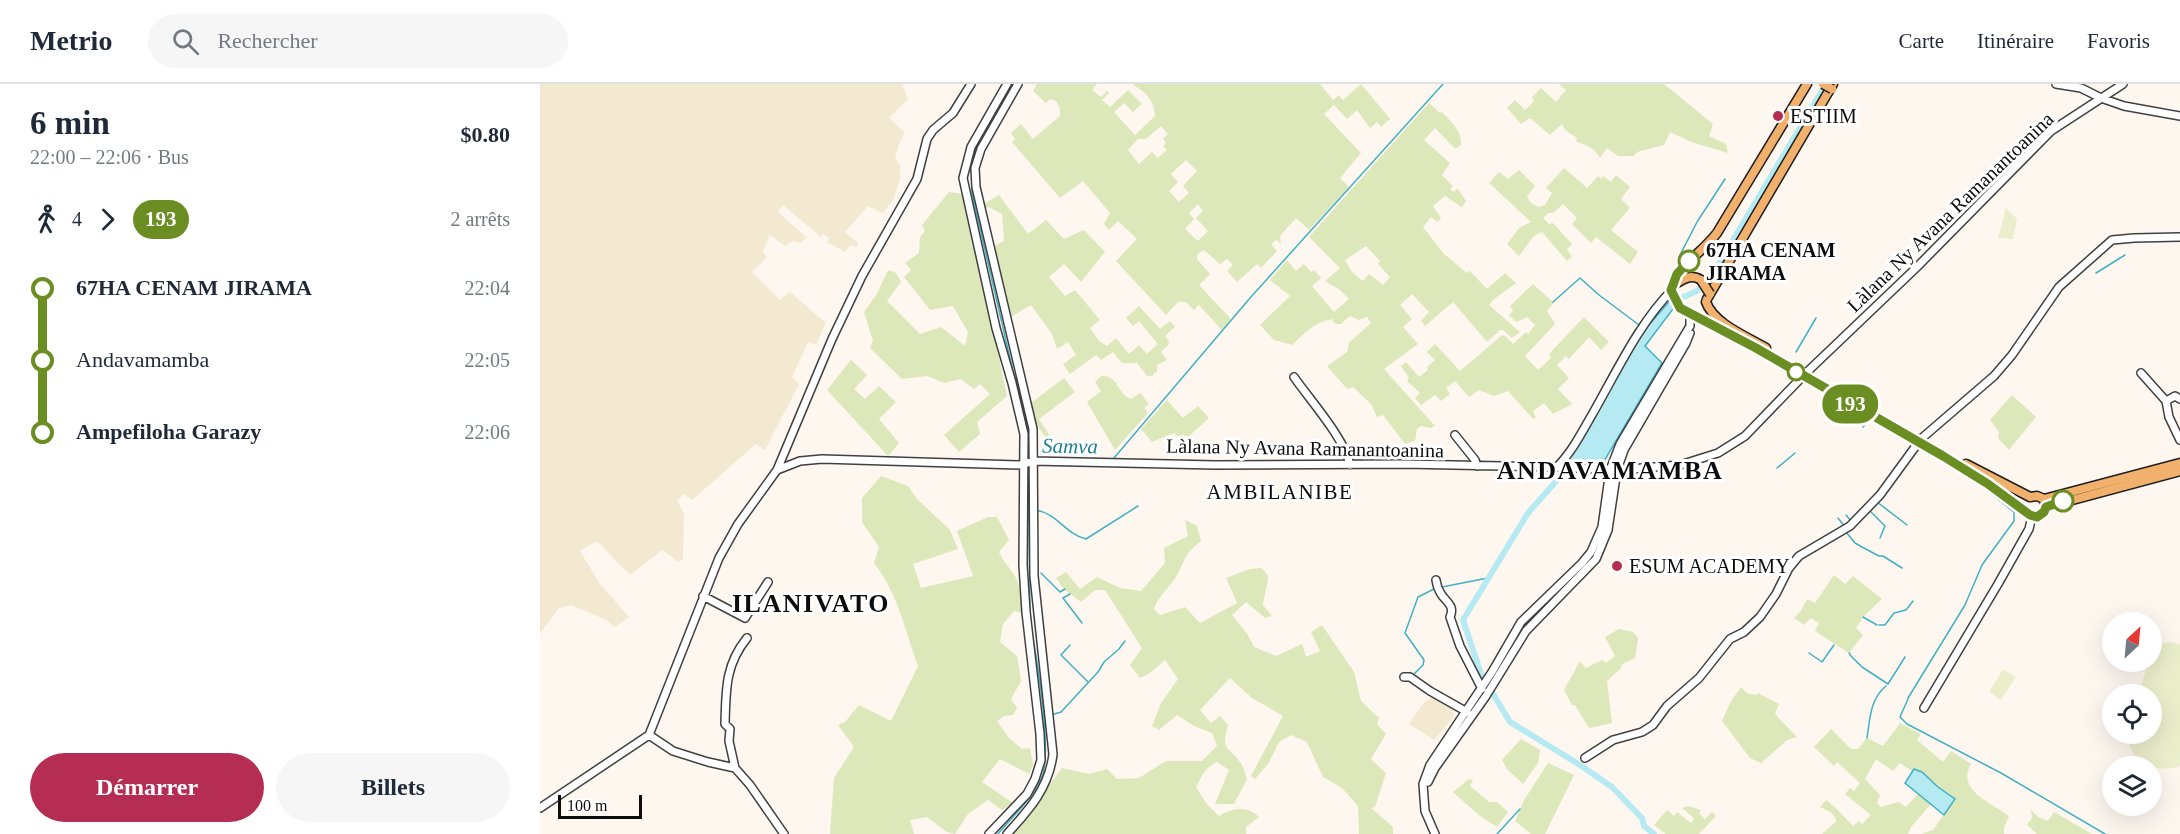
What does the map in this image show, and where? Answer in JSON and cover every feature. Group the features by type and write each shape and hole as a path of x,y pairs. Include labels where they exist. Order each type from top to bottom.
{"main road":[{"path":"1807,84 1717,233 1706,247 1682,268 1672,288 1679,306 1920,440 2030,497 2037,496 2045,503"},
{"path":"1695,316 1708,298 1829,88"},
{"path":"1672,288 1688,277 1701,280 1710,311 1717,319 1805,374"},
{"path":"1920,440 2029,513 2041,515 2045,503"},
{"path":"2045,503 2180,463"},
{"path":"2045,503 2180,471"},
{"path":"2029,513 2026,502 2030,497"}],"street":[{"path":"540,808 649,735 719,558 738,524 777,470 832,339 862,276 917,179 927,139 933,130 952,113 971,84"},
{"path":"989,834 1027,794 1041,760 1026,612 1022,465 1024,434 996,328 963,178 971,147 1007,84"},
{"path":"1007,834 1034,805 1051,771 1053,754 1034,576 1033,429 976,187 975,168 981,148 1018,84"},
{"path":"2056,84 2090,88 2101,98 2124,106 2180,116"},
{"name":"Làlana Ny Avana Ramanantoanina","path":"777,470 800,461 822,459 1022,465 1034,461 1215,465 1561,467 1587,470 1680,465 1718,453 1745,436 2051,131 2123,84"},
{"path":"1585,758 1613,740 1642,732 1653,725 1667,706 1699,678 1730,639 1744,632 1760,617 1776,594 1789,568 1799,556 1850,526 1880,495 1920,440 1994,376 2014,352 2059,287 2112,240 2180,237"},
{"path":"1561,467 1626,354 1654,312 1674,288 1672,288"},
{"path":"1435,834 1425,811 1423,784 1430,765 1467,712 1521,622 1591,552 1605,514 1620,444 1690,326 1690,315 1679,306"},
{"path":"1440,834 1429,810 1426,787 1435,768 1486,696 1526,632 1596,559 1612,516 1614,470 1686,343 1695,316"},
{"path":"2141,374 2166,401 2169,417 2180,440"},
{"path":"1294,377 1340,441 1349,456 1350,465"},
{"path":"2166,401 2175,396 2180,399"},
{"path":"1455,435 1475,460 1477,466"},
{"path":"1924,708 2029,529 2029,513"},
{"path":"703,596 745,618 768,582"},
{"path":"1437,585 1451,606 1450,617 1458,639 1482,688"},
{"path":"747,638 736,652 728,672 725,724 730,729 729,741 735,768 750,785 784,834"},
{"path":"1404,677 1410,677 1467,712"},
{"path":"649,735 673,751 735,768"}],"shaded area":[{"path":"540,84 902,84 908,99 889,118 905,133 895,158 900,166 900,179 894,198 883,213 868,206 845,232 858,243 857,247 850,245 845,252 827,242 829,238 823,234 821,237 783,205 778,212 807,238 800,243 793,241 785,246 770,235 763,251 767,257 752,272 780,300 790,292 826,323 816,345 808,342 792,377 799,384 765,450 756,444 692,500 684,494 677,501 684,513 683,559 679,562 662,550 630,575 597,541 580,551 600,584 629,617 615,627 604,619 571,605 559,608 540,633"},
{"path":"1432,697 1453,707 1454,717 1434,740 1409,724 1423,703"}],"green space":[{"path":"1037,84 1097,84 1092,90 1101,97 1107,91 1109,93 1102,100 1110,107 1128,90 1142,104 1133,112 1124,103 1114,112 1135,135 1155,116 1153,105 1148,97 1134,84 1320,84 1333,100 1339,95 1343,100 1361,84 1390,119 1381,127 1377,122 1370,128 1357,110 1347,119 1334,105 1324,114 1361,153 1340,178 1349,187 1309,230 1296,218 1280,236 1281,244 1276,240 1271,244 1277,251 1261,268 1257,264 1237,282 1227,271 1233,265 1227,259 1220,264 1204,250 1197,254 1197,259 1210,274 1199,285 1231,319 1222,330 1199,305 1194,310 1186,302 1178,302 1166,315 1116,261 1137,239 1118,221 1109,230 1104,224 1110,213 1083,181 1060,198 1012,142 1015,139 1011,133 1021,124 1033,139 1060,116 1060,108 1056,101 1050,99 1046,103 1033,91","holes":["1161,126 1168,134 1163,139 1166,143 1163,146 1167,150 1158,158 1152,152 1139,164 1128,150 1138,139 1146,139","1186,160 1197,171 1183,186 1189,193 1179,202 1169,191 1178,182 1171,174","1198,204 1203,211 1196,218 1208,231 1198,241 1185,229 1194,219 1189,213"]},
{"path":"1559,84 1664,84 1713,124 1709,136 1726,144 1728,153 1691,142 1670,132 1664,145 1637,152 1634,156 1618,156 1607,148 1600,158 1593,149 1576,141 1577,138 1565,130 1562,124 1550,135 1530,118 1521,124 1507,108 1515,100 1525,110 1534,101 1532,97 1541,88 1556,102 1566,90"},
{"path":"1429,103 1440,113 1442,112 1455,127 1460,135 1461,145 1455,149 1435,128 1424,140 1450,163 1442,175 1453,186 1450,189 1453,192 1458,189 1466,201 1462,207 1445,196 1433,206 1441,218 1438,222 1431,217 1423,227 1444,254 1467,273 1470,271 1487,289 1505,273 1516,283 1489,305 1520,332 1512,338 1500,330 1487,342 1453,302 1425,326 1421,321 1429,312 1412,294 1400,305 1412,319 1403,327 1418,344 1384,369 1435,426 1431,428 1421,426 1417,429 1415,441 1405,444 1383,415 1377,417 1371,404 1353,387 1347,389 1327,366 1347,352 1349,343 1371,323 1367,317 1359,320 1350,316 1341,324 1335,324 1332,319 1326,320 1310,329 1292,345 1274,340 1260,325 1290,296 1270,280 1287,260 1296,271 1304,264 1311,272 1314,270 1321,278 1312,286 1334,312 1349,299 1325,281 1340,268 1309,237","holes":["1366,246 1380,261 1378,264 1390,277 1383,285 1369,274 1363,281 1352,272 1345,260"]},
{"path":"1564,168 1587,188 1598,176 1602,179 1603,176 1611,182 1616,175 1630,187 1621,199 1630,208 1611,230 1638,252 1630,264 1596,237 1591,243 1572,224 1577,218 1563,204 1543,218 1549,224 1553,223 1572,244 1567,249 1572,257 1567,261 1542,232 1534,236 1519,256 1507,244 1519,228 1531,222 1489,183 1499,172 1508,179 1519,170 1535,186 1527,196 1530,202 1538,207 1545,205 1552,193 1546,188"},
{"path":"949,192 964,194 1007,396 977,422 980,434 959,452 944,435 990,394 980,384 974,389 961,379 944,383 927,376 902,379 870,348 873,341 864,312 877,294 888,270 896,273 901,282 887,301 920,334 941,327 965,346 968,332 953,306 930,310 904,277 911,270 905,263 919,253 920,237 925,231 922,225"},
{"path":"999,195 1028,234 1046,220 1064,239 1084,230 1105,252 1081,282 1064,264 1049,277 1065,296 1075,290 1100,320 1090,328 1099,341 1107,346 1116,338 1129,354 1139,345 1147,354 1158,344 1139,321 1133,326 1126,318 1139,306 1160,329 1170,321 1175,327 1165,336 1169,341 1168,345 1161,352 1167,360 1157,365 1157,371 1152,376 1147,376 1137,363 1122,363 1113,352 1101,360 1096,355 1070,374 1063,364 1076,355 1068,342 1057,349 1052,334 1031,305 1009,318 992,247 1004,241 1002,214 989,207 983,209 982,205"},
{"path":"2006,208 2017,219 2013,239 1998,238"},
{"path":"1533,284 1554,303 1547,311 1555,324 1525,356 1538,370 1551,358 1549,354 1584,317 1609,342 1601,350 1589,337 1569,359 1566,356 1557,365 1569,378 1558,389 1572,404 1553,414 1544,403 1533,411 1536,417 1533,419 1508,391 1494,396 1479,390 1469,397 1455,381 1446,388 1450,394 1441,401 1435,395 1421,405 1415,398 1420,393 1407,381 1409,378 1401,366 1406,362 1419,377 1435,360 1427,352 1435,344 1460,371 1501,336 1504,335 1513,344 1526,332 1528,334 1535,325 1527,317 1516,322 1509,315 1513,311 1510,306"},
{"path":"851,360 867,375 854,389 865,399 879,386 896,402 879,419 899,443 888,456 827,390"},
{"path":"1101,376 1111,378 1126,397 1131,399 1140,393 1149,404 1144,408 1148,413 1115,450 1087,402 1101,391 1095,382"},
{"path":"1064,378 1075,392 1039,419 1054,442 1050,444 1034,419 1031,403"},
{"path":"2012,395 2036,417 2009,450 1998,438 1999,432 1990,420"},
{"path":"1167,400 1183,418 1198,406 1209,418 1187,438 1183,434 1179,437 1174,433 1152,442 1141,429"},
{"path":"881,476 908,486 917,499 950,530 958,549 913,564 921,588 973,576 957,531 988,517 997,517 1009,540 999,552 1016,577 1019,587 1022,613 1014,611 1003,624 1000,642 1017,656 1021,681 1011,699 1017,708 1013,715 1004,716 997,721 1009,738 1022,749 1030,748 1033,765 1029,774 1000,759 982,782 1013,803 1002,810 988,800 968,814 955,834 947,832 927,817 910,820 914,834 830,834 834,778 854,747 838,725 845,722 859,705 891,721 918,666 895,600 874,563 879,547 862,522 862,498"},
{"path":"1185,520 1197,526 1201,541 1188,554 1176,577 1154,609 1160,615 1185,607 1200,623 1237,603 1226,578 1250,569 1261,568 1268,575 1263,605 1272,616 1265,618 1246,602 1232,615 1248,635 1254,647 1276,656 1302,644 1306,657 1320,651 1311,632 1322,625 1354,672 1361,701 1379,718 1377,724 1386,734 1371,759 1386,773 1375,807 1371,808 1393,827 1393,834 1359,834 1358,806 1342,788 1323,777 1307,742 1291,735 1279,742 1268,764 1255,779 1251,776 1283,716 1252,698 1230,678 1200,710 1211,723 1220,716 1228,725 1226,745 1242,765 1247,779 1234,804 1215,804 1229,770 1217,762 1207,769 1196,787 1206,803 1219,816 1229,811 1244,809 1259,817 1246,827 1246,834 1009,834 1026,816 1062,768 1090,774 1107,769 1117,779 1139,778 1166,761 1202,761 1217,746 1212,733 1194,726 1177,715 1159,730 1152,726 1161,703 1178,679 1165,660 1140,678 1130,665 1142,648 1105,590 1095,590 1081,602 1065,590 1056,578 1066,572 1080,589 1097,577 1120,588 1141,591 1165,563 1164,548 1188,536"},
{"path":"1834,575 1845,584 1853,576 1882,599 1863,617 1856,628 1863,635 1849,653 1815,631 1819,623 1811,618 1804,625 1794,618 1801,611 1807,599 1815,603"},
{"path":"1619,629 1633,632 1638,638 1635,658 1622,664 1621,668 1607,681 1612,723 1589,728 1564,690 1580,661 1586,668 1602,660 1606,663 1615,656 1605,637"},
{"path":"2162,643 2180,644 2180,766 2172,768 2162,768 2162,756 2136,756 2129,744 2162,744 2162,684 2142,684 2145,672 2162,672"},
{"path":"2003,669 2016,677 2001,700 1989,692"},
{"path":"1741,687 1747,693 1756,695 1758,693 1779,704 1775,714 1797,737 1787,740 1761,763 1750,758 1722,721 1731,701"},
{"path":"1900,723 1921,734 1917,740 1943,762 1951,751 1971,764 1968,781 1971,788 2009,816 2004,834 1921,834 1933,830 1955,799 1914,769 1912,771 1900,763 1893,771 1876,759 1865,779 1880,795 1877,803 1881,807 1898,802 1906,807 1918,794 1931,804 1911,827 1908,834 1822,834 1837,821 1832,813 1820,807 1826,800 1853,826 1859,821 1862,824 1871,815 1845,794 1850,788 1854,791 1860,783 1837,762 1834,766 1814,747 1831,729 1851,749 1858,749 1867,738 1883,746"},
{"path":"1521,739 1540,750 1538,763 1523,784 1507,769 1502,760"},
{"path":"1548,763 1574,775 1545,834 1531,834 1515,821 1524,800"},
{"path":"1469,779 1473,780 1470,786 1489,802 1497,802 1508,812 1497,827 1480,816 1453,792"},
{"path":"1688,806 1701,810 1699,813 1705,819 1712,812 1716,816 1699,834 1666,834 1654,825 1667,810 1674,816 1677,812 1691,823 1694,818 1682,808"},
{"path":"2031,810 2038,817 2048,821 2054,812 2092,834 2037,834 2027,825 2032,818"}],"water":[{"path":"1673,297 1676,305 1645,346 1662,363 1603,463 1566,463 1641,334"},
{"path":"1914,769 1922,772 1955,799 1944,815 1905,783"}],"waterway":[{"path":"1114,458 1250,298 1443,84"},
{"path":"1672,302 1697,291 1711,277 1826,84"},
{"path":"972,168 972,194 1026,427"},
{"path":"1679,257 1697,222 1725,179"},
{"path":"2096,273 2125,255"},
{"path":"1553,302 1580,278 1639,325"},
{"path":"1796,352 1816,318"},
{"path":"1823,415 1838,398"},
{"path":"1863,427 1870,419"},
{"path":"1777,468 1795,453"},
{"path":"1566,466 1559,478 1528,513 1463,620 1481,674 1510,722 1612,787 1642,818 1644,826 1654,834"},
{"path":"1908,698 1965,605 1982,565 2014,521 2014,512 1971,478"},
{"path":"1027,495 1030,616"},
{"path":"1877,502 1907,525"},
{"path":"1036,510 1050,515 1072,532 1086,539 1138,506"},
{"path":"1869,510 1885,526 1880,538"},
{"path":"1846,515 1851,521"},
{"path":"1838,518 1845,527"},
{"path":"1846,532 1855,543 1902,568"},
{"path":"1041,573 1060,592 1065,589"},
{"path":"1442,587 1488,578"},
{"path":"1413,675 1423,665 1424,660 1405,633 1418,597 1434,589"},
{"path":"1070,594 1063,598 1082,623"},
{"path":"1879,625 1885,625 1894,613 1906,610 1913,601"},
{"path":"1863,617 1877,625"},
{"path":"998,834 1032,794 1041,779 1044,767 1043,707 1032,632"},
{"path":"1051,715 1061,712 1125,641"},
{"path":"1070,645 1061,655 1088,682"},
{"path":"1809,653 1822,662 1834,645"},
{"path":"1850,655 1862,667 1888,684"},
{"path":"1888,684 1905,657"},
{"path":"1867,738 1874,703 1886,686"},
{"path":"1908,699 1900,717 1907,724 2001,773 2105,834"},
{"path":"1497,834 1520,809"}],"bus line":[{"name":"193","path":"1689,261 1677,274 1671,290 1680,308 1756,348 1943,456 1988,484 2030,515 2037,517 2044,512 2046,507 2063,501"}],"place":[{"name":"ESTIIM","path":"1778,116"},
{"name":"67HA CENAM JIRAMA","path":"1689,261"},
{"name":"ESUM ACADEMY","path":"1617,566"}],"district":[{"name":"ANDAVAMAMBA","path":"1610,470"},
{"name":"AMBILANIBE","path":"1280,492"},
{"name":"ILANIVATO","path":"811,603"}],"water label":[{"name":"Samva","path":"1070,446"}]}
